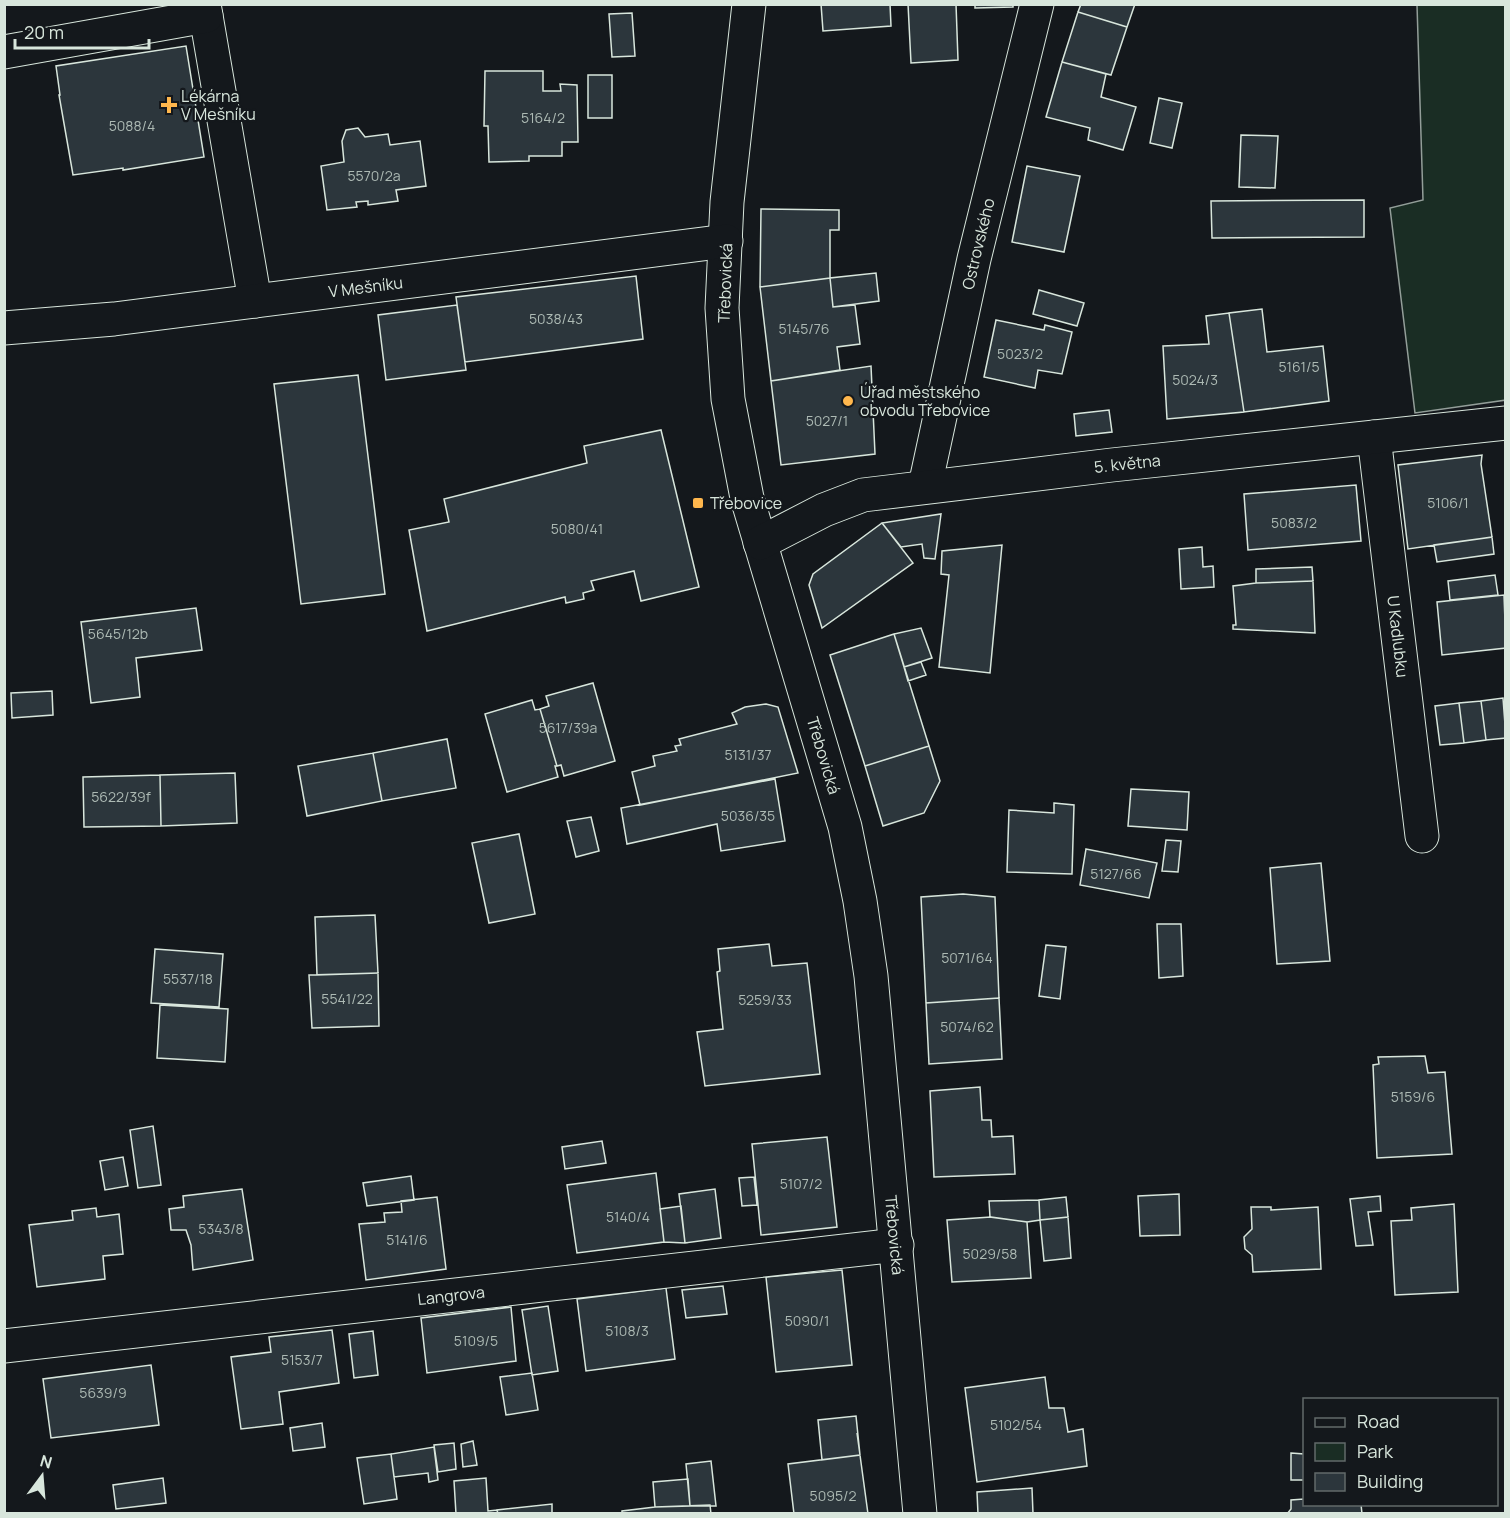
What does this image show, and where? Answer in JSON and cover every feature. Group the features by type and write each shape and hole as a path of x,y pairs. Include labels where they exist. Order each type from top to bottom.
{"street":[{"name":"Třebovická","path":"749,4 728,192 722,308 728,399 747,498 845,827 854,870 871,976 921,1514"},
{"name":"Ostrovského","path":"925,486 974,259 1037,4"},
{"path":"4,52 205,10 255,300"},
{"name":"V Mešníku","path":"4,328 114,319 726,241"},
{"name":"5. května","path":"760,543 824,510 863,495 925,486 1506,423"},
{"name":"U Kadlubku","path":"1374,438 1422,836"},
{"name":"Langrova","path":"4,1346 897,1245"}],"green space":[{"path":"1417,5 1505,5 1506,400 1415,413 1390,208 1423,200"}],"building":[{"path":"821,4 890,4 891,26 823,31"},
{"path":"908,4 956,4 958,60 911,63"},
{"path":"975,4 1013,4 1013,7 975,8"},
{"path":"1081,4 1135,4 1127,27 1078,12"},
{"path":"1078,12 1127,27 1111,75 1062,62"},
{"path":"632,13 635,56 612,57 609,14"},
{"path":"186,46 204,157 123,170 123,168 73,175 56,66"},
{"path":"1062,62 1106,74 1101,97 1136,107 1123,150 1088,140 1090,128 1046,117"},
{"path":"485,71 543,71 543,91 561,91 560,84 577,85 578,142 562,142 562,156 529,156 529,161 489,162 488,126 484,126"},
{"path":"588,75 612,75 612,118 588,118"},
{"path":"1159,98 1182,103 1172,148 1150,143"},
{"path":"358,128 365,137 388,134 390,145 420,141 426,186 396,190 398,201 368,205 368,201 356,202 357,207 327,210 321,166 344,162 342,141 346,130"},
{"path":"1241,135 1278,136 1275,188 1239,187"},
{"path":"1027,166 1080,176 1064,252 1012,242"},
{"path":"1364,200 1364,237 1212,238 1211,201"},
{"path":"761,209 839,210 839,230 830,230 830,278 760,287"},
{"path":"876,273 879,301 833,307 830,278"},
{"path":"636,276 643,339 465,362 456,297"},
{"path":"830,278 833,307 855,305 860,344 837,347 840,370 771,381 760,287"},
{"path":"1039,290 1084,303 1077,326 1033,314"},
{"path":"457,305 466,370 386,380 378,315"},
{"path":"1262,309 1267,352 1323,346 1329,401 1244,412 1229,313"},
{"path":"1229,313 1244,412 1167,419 1163,346 1209,344 1206,316"},
{"path":"996,320 1044,330 1045,325 1072,332 1062,374 1038,370 1035,388 984,377"},
{"path":"871,366 875,454 781,465 771,381"},
{"path":"358,375 385,594 301,604 274,384"},
{"path":"1109,410 1112,432 1076,436 1074,414"},
{"path":"661,430 699,587 641,601 634,571 591,581 594,590 583,593 584,599 566,603 565,597 427,631 409,530 449,522 444,499 587,463 584,446"},
{"path":"1482,455 1481,464 1492,537 1408,549 1398,465"},
{"path":"1356,485 1361,541 1248,550 1244,494"},
{"path":"941,514 935,559 924,558 922,544 901,547 882,523"},
{"path":"882,523 913,563 822,628 809,585 813,574"},
{"path":"1492,537 1494,554 1437,562 1434,545"},
{"path":"1002,545 990,673 939,667 949,575 941,574 942,551"},
{"path":"1202,547 1203,567 1213,566 1214,587 1181,589 1179,549"},
{"path":"1312,567 1313,581 1256,583 1256,569"},
{"path":"1495,575 1498,595 1450,600 1448,581"},
{"path":"1313,581 1315,633 1233,629 1233,625 1236,625 1233,586"},
{"path":"1504,595 1506,648 1442,655 1437,602"},
{"path":"196,608 202,650 136,658 140,697 91,703 81,622"},
{"path":"921,628 932,658 904,667 894,634"},
{"path":"894,634 929,746 865,766 830,655"},
{"path":"921,662 926,675 908,681 904,667"},
{"path":"593,683 615,761 564,776 561,765 557,766 540,709 549,706 546,696"},
{"path":"52,691 53,715 12,718 11,693"},
{"path":"1503,698 1506,738 1486,740 1481,701"},
{"path":"532,700 535,710 540,709 557,766 555,766 558,777 507,792 485,714"},
{"path":"1481,701 1486,740 1464,743 1459,703"},
{"path":"1459,703 1464,743 1440,745 1435,706"},
{"path":"766,704 778,707 798,773 640,805 632,772 655,766 653,756 677,751 675,746 681,745 679,739 737,724 732,713 745,707"},
{"path":"447,739 456,788 382,801 373,753"},
{"path":"929,746 940,781 924,813 883,826 865,766"},
{"path":"373,753 382,801 307,816 298,766"},
{"path":"235,773 237,823 161,826 160,775"},
{"path":"160,775 161,826 84,827 83,777"},
{"path":"775,779 785,841 721,851 717,824 627,844 621,808"},
{"path":"1131,789 1189,792 1187,830 1128,826"},
{"path":"1054,803 1074,805 1072,874 1007,872 1009,810 1054,813"},
{"path":"591,817 599,851 576,857 567,821"},
{"path":"519,834 535,914 489,923 472,843"},
{"path":"1166,840 1181,841 1178,872 1162,871"},
{"path":"1086,849 1157,863 1149,898 1080,885"},
{"path":"1321,863 1330,961 1277,964 1270,868"},
{"path":"963,894 995,897 999,998 926,1003 921,897"},
{"path":"375,915 378,973 317,975 315,917"},
{"path":"1157,924 1181,924 1183,976 1159,978"},
{"path":"769,944 772,966 807,963 820,1074 705,1086 697,1032 723,1029 717,972 720,971 718,949"},
{"path":"1046,945 1066,947 1060,999 1039,996"},
{"path":"155,949 223,954 219,1007 151,1003"},
{"path":"378,973 379,1026 312,1028 309,975"},
{"path":"999,998 1002,1059 929,1064 926,1003"},
{"path":"160,1005 228,1009 225,1062 157,1058"},
{"path":"1425,1056 1428,1073 1445,1072 1452,1154 1377,1158 1373,1065 1379,1064 1378,1057"},
{"path":"980,1087 982,1120 991,1120 992,1137 1013,1136 1015,1174 934,1177 930,1091"},
{"path":"153,1126 161,1185 138,1188 130,1130"},
{"path":"827,1137 837,1227 761,1235 752,1144"},
{"path":"602,1141 606,1163 565,1169 562,1147"},
{"path":"123,1157 128,1186 105,1190 100,1161"},
{"path":"656,1173 664,1242 577,1253 567,1185"},
{"path":"411,1176 414,1200 367,1206 363,1183"},
{"path":"754,1177 757,1205 742,1206 739,1178"},
{"path":"242,1189 253,1260 193,1270 191,1245 186,1230 171,1230 169,1209 184,1207 183,1196"},
{"path":"715,1189 721,1238 685,1243 679,1194"},
{"path":"1179,1194 1180,1235 1140,1236 1138,1196"},
{"path":"1380,1196 1381,1211 1368,1212 1373,1245 1356,1246 1350,1199"},
{"path":"437,1197 446,1269 366,1280 359,1224 385,1222 384,1213 402,1212 401,1201"},
{"path":"1066,1197 1068,1217 1040,1220 1039,1200"},
{"path":"1039,1200 1040,1220 1027,1222 990,1217 989,1201"},
{"path":"1454,1204 1458,1292 1395,1295 1391,1221 1412,1220 1411,1208"},
{"path":"681,1206 685,1243 664,1242 660,1209"},
{"path":"1251,1207 1271,1207 1271,1210 1318,1207 1321,1269 1253,1272 1252,1255 1245,1249 1244,1237 1252,1229"},
{"path":"96,1208 97,1217 119,1214 123,1254 103,1256 105,1279 37,1287 29,1225 73,1220 72,1211"},
{"path":"991,1217 1027,1222 1031,1278 952,1282 947,1220"},
{"path":"1068,1217 1071,1258 1044,1261 1040,1220"},
{"path":"842,1270 852,1365 776,1372 766,1277"},
{"path":"723,1286 727,1314 686,1318 682,1290"},
{"path":"666,1288 675,1359 586,1371 577,1299"},
{"path":"548,1306 558,1371 532,1375 522,1310"},
{"path":"511,1307 516,1361 427,1373 421,1318"},
{"path":"332,1330 339,1383 279,1392 283,1424 241,1429 231,1357 271,1352 269,1337"},
{"path":"373,1331 378,1375 354,1378 349,1334"},
{"path":"151,1365 159,1425 51,1438 43,1379"},
{"path":"532,1373 538,1410 506,1415 500,1377"},
{"path":"1045,1377 1049,1408 1064,1408 1068,1432 1083,1429 1087,1466 977,1482 965,1388"},
{"path":"856,1416 860,1455 822,1460 818,1420"},
{"path":"322,1423 325,1447 293,1451 290,1428"},
{"path":"473,1441 477,1465 463,1467 461,1444"},
{"path":"454,1443 456,1469 438,1472 434,1445"},
{"path":"434,1447 438,1480 429,1482 428,1473 394,1477 391,1454"},
{"path":"1291,1453 1303,1454 1303,1480 1291,1480"},
{"path":"391,1454 397,1499 364,1504 357,1458"},
{"path":"860,1455 868,1514 794,1514 788,1464"},
{"path":"711,1461 716,1506 690,1506 686,1464"},
{"path":"163,1478 166,1503 116,1509 113,1485"},
{"path":"486,1478 488,1511 497,1510 498,1514 456,1514 454,1481"},
{"path":"688,1479 690,1506 655,1507 653,1482"},
{"path":"1032,1488 1033,1514 978,1514 977,1492"},
{"path":"1303,1499 1303,1506 1361,1506 1362,1514 1287,1514 1291,1509 1291,1500"},
{"path":"552,1504 552,1514 498,1514 497,1510"},
{"path":"710,1505 711,1514 622,1514 622,1511 655,1507"}],"place":[{"name":"Lékárna V Mešníku","path":"169,105"},
{"name":"Úřad městského obvodu Třebovice","path":"848,401"},
{"name":"Třebovice","path":"698,503"}]}
